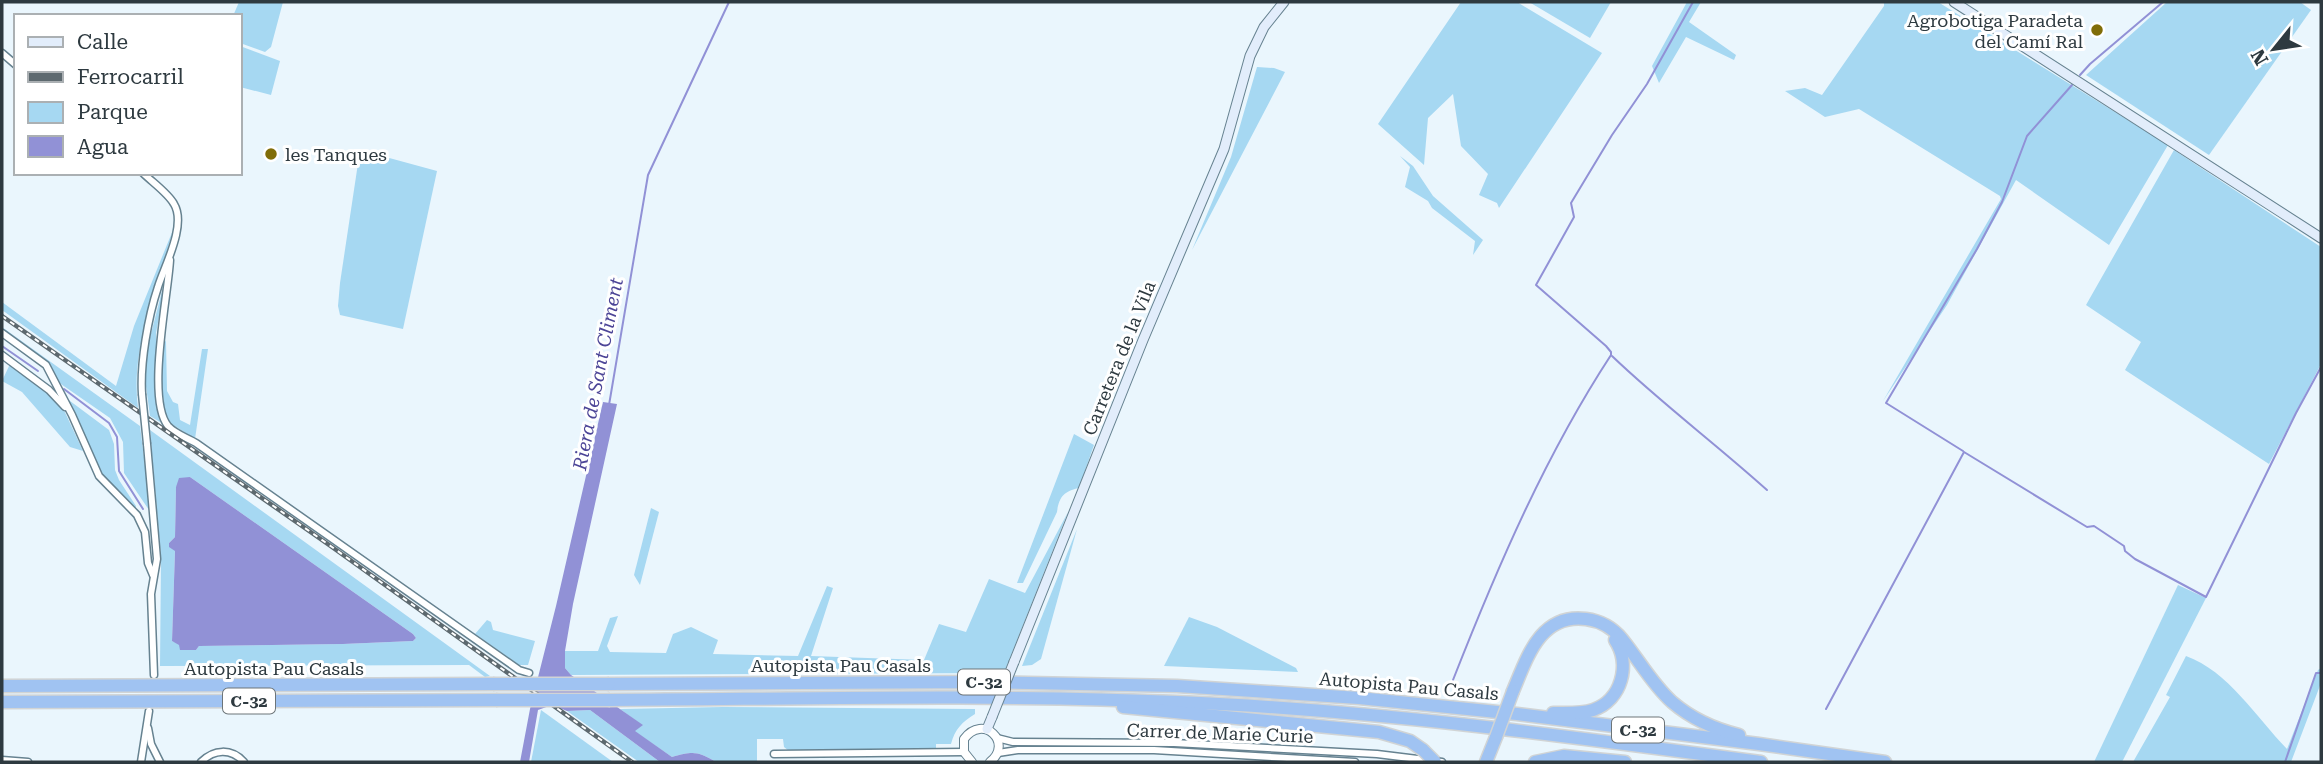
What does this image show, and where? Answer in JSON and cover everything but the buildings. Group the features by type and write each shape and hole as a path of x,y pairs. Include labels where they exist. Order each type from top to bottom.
{"highway":[{"path":"1487,760 1522,666 1540,635 1566,619 1587,619 1603,623 1616,633 1655,685 1691,717 1759,744"},
{"path":"1517,714 1585,712 1601,707 1614,695 1623,677 1620,650 1608,632 1587,619"},
{"name":"Autopista Pau Casals","path":"2,686 1102,683 1359,698 1517,714 1885,762"},
{"path":"1070,699 1149,711 1379,732 1410,741 1435,762"},
{"name":"Autopista Pau Casals","path":"2,702 1070,699 1178,702 1336,712 1510,730 1761,762"},
{"path":"1536,762 1564,756 1625,762"}],"main road":[{"name":"Carretera de la Vila","path":"987,729 1113,413 1224,149 1250,56 1264,27 1284,2"},
{"path":"1954,2 2321,238"}],"street":[{"path":"145,175 175,205 176,228 158,360 162,416 170,428 196,443 519,670 528,673"},
{"path":"153,675 153,575 157,559 141,376 158,287 170,260"},
{"path":"2,333 47,365 99,476 137,515 145,533 148,563 153,575"},
{"path":"2,355 50,390 72,415"},
{"path":"141,762 149,711"},
{"path":"147,720 151,744 160,762"},
{"path":"774,754 967,758 964,739 970,732 987,729 997,738 998,753 990,762"},
{"name":"Carrer de Marie Curie","path":"997,738 1013,742 1174,743 1377,754 1442,762"},
{"name":"Carrer de Marie Curie","path":"998,753 1018,750 1154,750 1355,762"},
{"path":"201,762 211,754 225,751 244,762"},
{"path":"1372,762 1377,754"},
{"path":"3,761 28,762"}],"green space":[{"path":"239,2 283,2 271,47 265,52 242,44 242,14 234,14"},
{"path":"1461,2 1517,2 1602,53 1499,208 1497,203 1479,195 1488,174 1461,146 1453,94 1428,118 1424,165 1378,124"},
{"path":"1529,2 1611,2 1590,38"},
{"path":"1687,2 1701,2 1689,22 1736,55 1734,60 1686,37 1659,83 1652,66"},
{"path":"1884,2 1938,2 2168,145 2109,245 2016,180 1947,305 1883,401 2001,199 1859,109 1825,117 1785,91 1805,88 1822,95 1884,6"},
{"path":"2167,2 2300,2 2311,10 2209,155 2086,75"},
{"path":"242,47 280,61 271,95 242,88"},
{"path":"1257,67 1285,72 1192,250 1231,157"},
{"path":"360,150 437,171 403,329 340,315 340,283"},
{"path":"2174,150 2321,247 2321,364 2269,464 2125,370 2141,342 2086,305"},
{"path":"1400,156 1413,166 1433,196 1483,240 1473,255 1475,241 1432,208 1428,201 1405,187 1410,167"},
{"path":"173,230 142,340 138,363 138,408 2,310 2,302 116,386 134,326"},
{"path":"164,290 156,333 160,422 150,416 145,379 146,353"},
{"path":"2,327 140,426 151,513 124,473 123,442 110,418 58,382 49,365 2,331"},
{"path":"162,335 166,342 167,391 173,402 178,404 180,420 190,425 202,349 208,349 195,439 167,421 165,415 161,376"},
{"path":"10,364 49,392 63,408 83,451 70,447 22,392 2,381"},
{"path":"66,398 109,430 114,444 115,470 136,506 135,510 110,486 95,464"},
{"path":"150,430 490,676 485,677 469,665 160,666 161,558","holes":["190,477 416,638 413,641 199,646 196,650 172,641 175,550 169,543 175,537 176,487"]},
{"path":"1074,434 1094,445 1079,488 1066,493 1059,502 1057,512 1023,583 1017,583"},
{"path":"651,508 659,512 640,585 634,575"},
{"path":"1068,512 1004,673 571,675 565,668 565,651 598,651 610,618 618,616 607,646 610,652 666,653 673,634 691,627 718,640 713,654 798,656 827,586 833,588 811,656 924,660 939,624 966,632 989,579 1025,593"},
{"path":"1077,529 1041,659 1032,665 1022,666"},
{"path":"2178,585 2206,598 2122,762 2094,762"},
{"path":"1189,617 1217,627 1296,668 1298,672 1164,666"},
{"path":"487,620 491,622 493,630 535,641 528,665 519,665 475,634"},
{"path":"2186,656 2215,672 2241,696 2287,749 2321,668 2321,683 2291,762 2133,762 2170,697 2166,695"},
{"path":"620,709 975,709 975,714 960,726 951,744 936,744 936,749 789,751 784,747 783,739 757,739 757,761 948,762 716,762 695,753 672,757 634,731 642,725"},
{"path":"541,710 613,762 531,762"},
{"path":"590,710 660,762 639,762 567,711"}],"water":[{"path":"603,402 617,404 573,604 565,651 565,668 571,675 643,725 635,731 672,757 695,753 716,762 660,762 590,710 567,711 552,705 538,710 529,762 520,762 530,709"},
{"path":"190,477 416,638 413,641 343,644 199,646 196,650 180,650 179,645 172,641 175,551 169,547 169,543 175,537 176,487 179,478"}],"waterway":[{"name":"Riera de Sant Climent","path":"609,405 648,175 729,2"},
{"path":"1453,680 1524,513 1587,393 1611,355 1606,346 1536,285 1574,217 1571,203 1647,84 1693,2"},
{"path":"2080,75 2163,2"},
{"path":"1963,451 1886,403 2002,202 2027,136 2072,85"},
{"path":"2,346 38,371"},
{"path":"1612,356 1767,490"},
{"path":"1826,709 1964,452 2087,527 2094,526 2124,546 2125,551 2135,559 2206,597 2321,367"},
{"path":"64,389 109,423 117,437 119,471 143,509"},
{"path":"2285,762 2316,673 2321,673"}],"railway":[{"path":"2,316 332,547 632,762"}],"place":[{"name":"Agrobotiga Paradeta del Camí Ral","path":"2097,30"},
{"name":"les Tanques","path":"271,154"}]}
